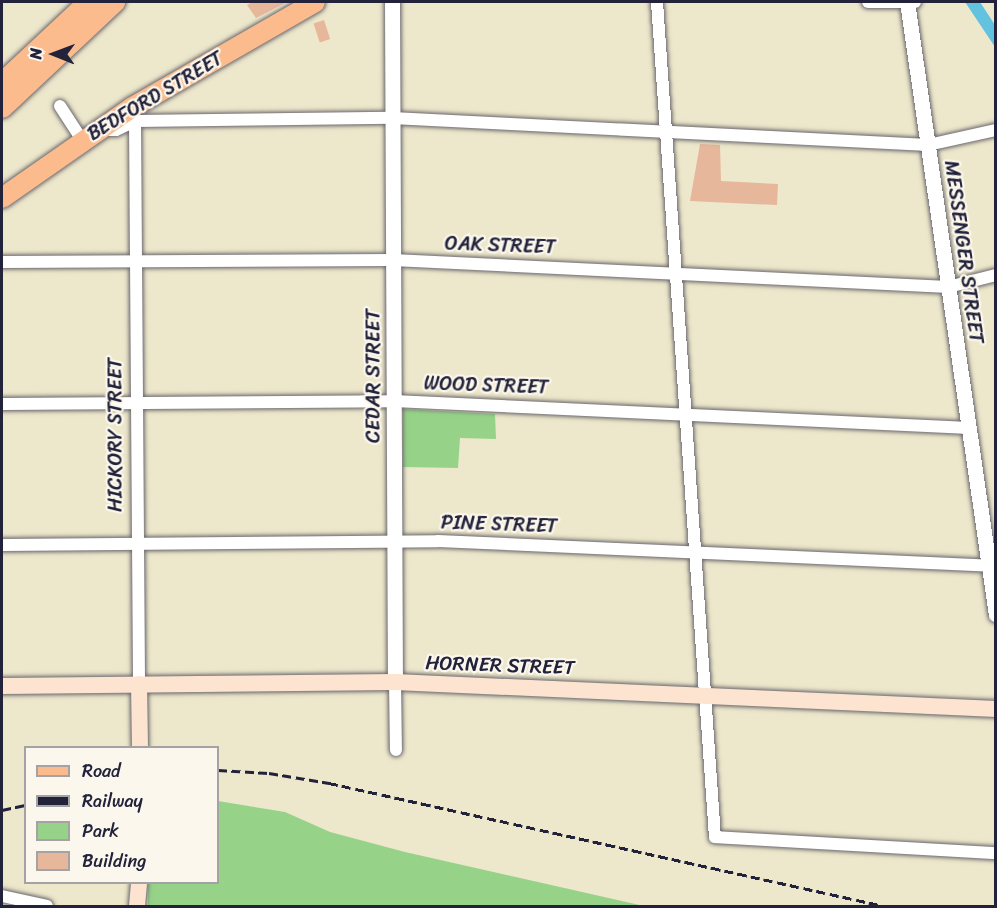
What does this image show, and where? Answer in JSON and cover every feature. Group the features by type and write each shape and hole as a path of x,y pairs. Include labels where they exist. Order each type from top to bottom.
{"highway":[{"path":"2,84 90,2"},
{"path":"2,107 114,2"}],"main road":[{"name":"BEDFORD STREET","path":"2,198 99,128 315,2"},
{"name":"HORNER STREET","path":"2,686 395,682 996,708"},
{"name":"HICKORY STREET","path":"139,684 140,746"},
{"path":"137,906 139,884"}],"street":[{"name":"CEDAR STREET","path":"392,2 396,750"},
{"path":"657,2 715,837 996,853"},
{"path":"868,2 910,2"},
{"name":"MESSENGER STREET","path":"910,2 948,287 992,566 996,615"},
{"path":"60,106 82,140"},
{"path":"99,128 107,132 135,121 392,118 928,146 996,130"},
{"name":"HICKORY STREET","path":"135,121 139,684"},
{"name":"OAK STREET","path":"2,262 393,260 948,287 996,275"},
{"name":"WOOD STREET","path":"2,404 394,401 969,428"},
{"name":"PINE STREET","path":"2,545 394,541 992,566"},
{"path":"2,896 47,906"}],"green space":[{"path":"403,409 495,414 496,439 460,438 458,468 403,467"},
{"path":"219,801 285,812 330,832 405,852 644,906 148,906 148,884 219,884"}],"water":[{"path":"965,2 980,2 995,25 995,47"}],"building":[{"path":"252,2 287,2 256,18 247,5"},
{"path":"324,20 330,39 320,42 314,23"},
{"path":"700,144 720,145 721,181 778,184 777,205 690,201"}],"railway":[{"path":"219,770 269,773 329,783 884,906"},
{"path":"2,810 24,805"}]}
